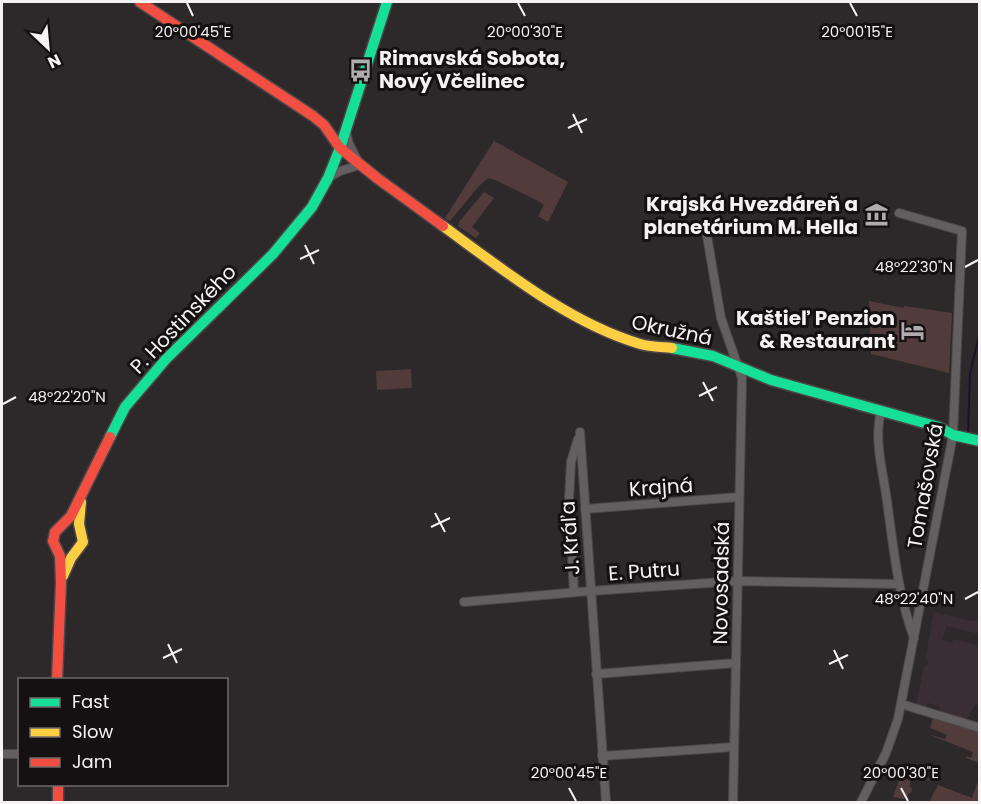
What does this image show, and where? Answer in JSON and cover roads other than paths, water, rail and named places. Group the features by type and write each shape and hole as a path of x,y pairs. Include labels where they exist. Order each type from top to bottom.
{"street":[{"name":"Okružná","path":"140,2 313,116 324,125 340,148 360,165 524,285 564,310 622,338 643,345 694,351 737,365 771,380 939,427 953,435 980,441"},
{"name":"P. Hostinského","path":"57,678 61,582 59,551 54,544 53,536 71,516 124,407 166,359 285,241 312,207 328,178 340,148 387,2"},
{"name":"Okružná","path":"346,129 349,144 360,165"},
{"path":"328,178 340,171 360,165"},
{"name":"Tomašovská","path":"861,802 893,736 953,435 962,231 898,213"},
{"name":"Novosadská","path":"707,236 716,295 742,378 733,802"},
{"path":"881,412 879,424 882,468 899,584 914,639"},
{"name":"J. Kráľa","path":"574,592 569,500 571,462 580,432 606,802"},
{"name":"P. Hostinského","path":"61,582 74,553 83,542 79,518 82,496"},
{"name":"Krajná","path":"585,509 739,497"},
{"path":"63,525 72,525 80,530"},
{"path":"59,551 65,554 74,553"},
{"name":"E. Putru","path":"465,602 738,581 899,584"},
{"path":"596,674 736,663"},
{"path":"901,704 980,728"},
{"path":"602,756 734,747"},
{"path":"2,754 18,754"},
{"path":"58,786 58,802"}],"waterway":[{"path":"968,433 970,373 980,332"}],"place":[{"name":"Rimavská Sobota, Nový Včelinec","path":"361,70"},
{"name":"Krajská Hvezdáreň a planetárium M. Hella","path":"876,215"},
{"name":"Kaštieľ Penzion & Restaurant","path":"913,330"}]}
